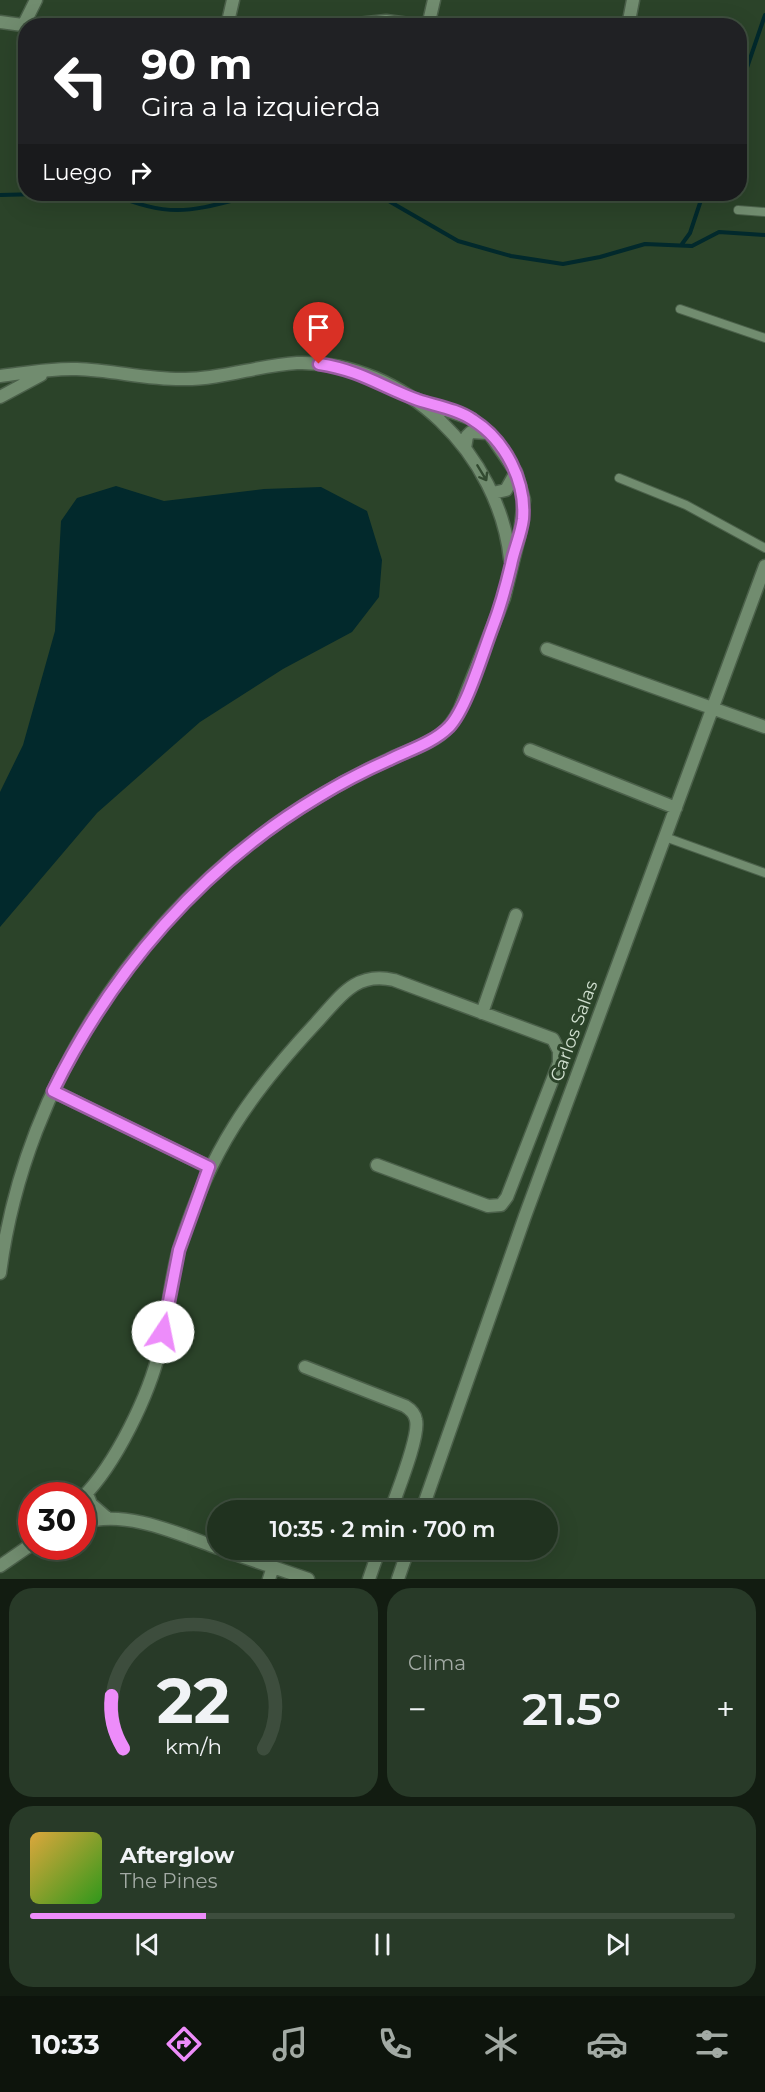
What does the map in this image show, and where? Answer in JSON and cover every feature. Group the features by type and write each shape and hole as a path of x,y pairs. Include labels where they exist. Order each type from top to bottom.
{"street":[{"path":"30,18 36,0"},
{"path":"229,18 233,0"},
{"path":"428,18 434,0"},
{"path":"630,18 633,0"},
{"path":"0,22 18,24"},
{"path":"0,376 75,369 159,379 193,379 274,366 319,364 358,372 415,399 472,419 489,433 516,472 524,500 523,520 504,598 460,709 449,726 427,742 352,777 289,815 207,881 149,940 94,1016 53,1091 22,1168 8,1225 0,1273"},
{"path":"0,397 52,370"},
{"path":"415,399 465,448 493,493 508,538 511,565"},
{"path":"465,448 467,436 471,432 477,430 489,433"},
{"path":"493,493 506,490 516,472"},
{"name":"Carlos Salas","path":"426,1500 525,1216 765,566"},
{"path":"547,649 765,727"},
{"path":"530,750 676,808"},
{"path":"482,1013 516,915"},
{"path":"94,1482 136,1415 148,1386 159,1351 179,1250 209,1167 267,1078 346,991 358,982 369,978 394,980 553,1039 559,1051 559,1063 507,1197 501,1205 488,1206 377,1165"},
{"path":"53,1091 209,1167"},
{"path":"305,1367 405,1406 414,1414 415,1436 394,1500"},
{"path":"96,1508 107,1518"},
{"path":"96,1520 107,1518 173,1532 207,1544"},
{"path":"0,1566 18,1554"},
{"path":"244,1560 271,1573 308,1579"},
{"path":"369,1579 376,1560"},
{"path":"398,1579 405,1560"}],"lane":[{"path":"738,210 765,212"},
{"path":"680,309 765,338"},
{"path":"619,478 686,505 765,548"},
{"path":"665,837 765,873"}],"water":[{"path":"116,486 164,501 264,489 321,487 367,511 382,560 379,597 352,632 283,669 200,722 97,813 0,927 0,792 23,745 55,631 61,521 77,498"}],"waterway":[{"path":"747,68 765,15"},
{"path":"0,195 18,195"},
{"path":"131,201 153,208 170,210 201,208 230,201"},
{"path":"389,201 458,241 511,256 563,264 600,257 645,244 692,246 719,232 765,235"},
{"path":"682,244 690,233 701,201"}],"route":[{"path":"163,1332 179,1250 209,1167 53,1091 94,1016 126,970 149,940 222,867 289,815 352,777 440,735 455,719 504,598 523,520 524,500 516,472 503,450 489,433 472,419 415,399 358,372 319,364"}]}
